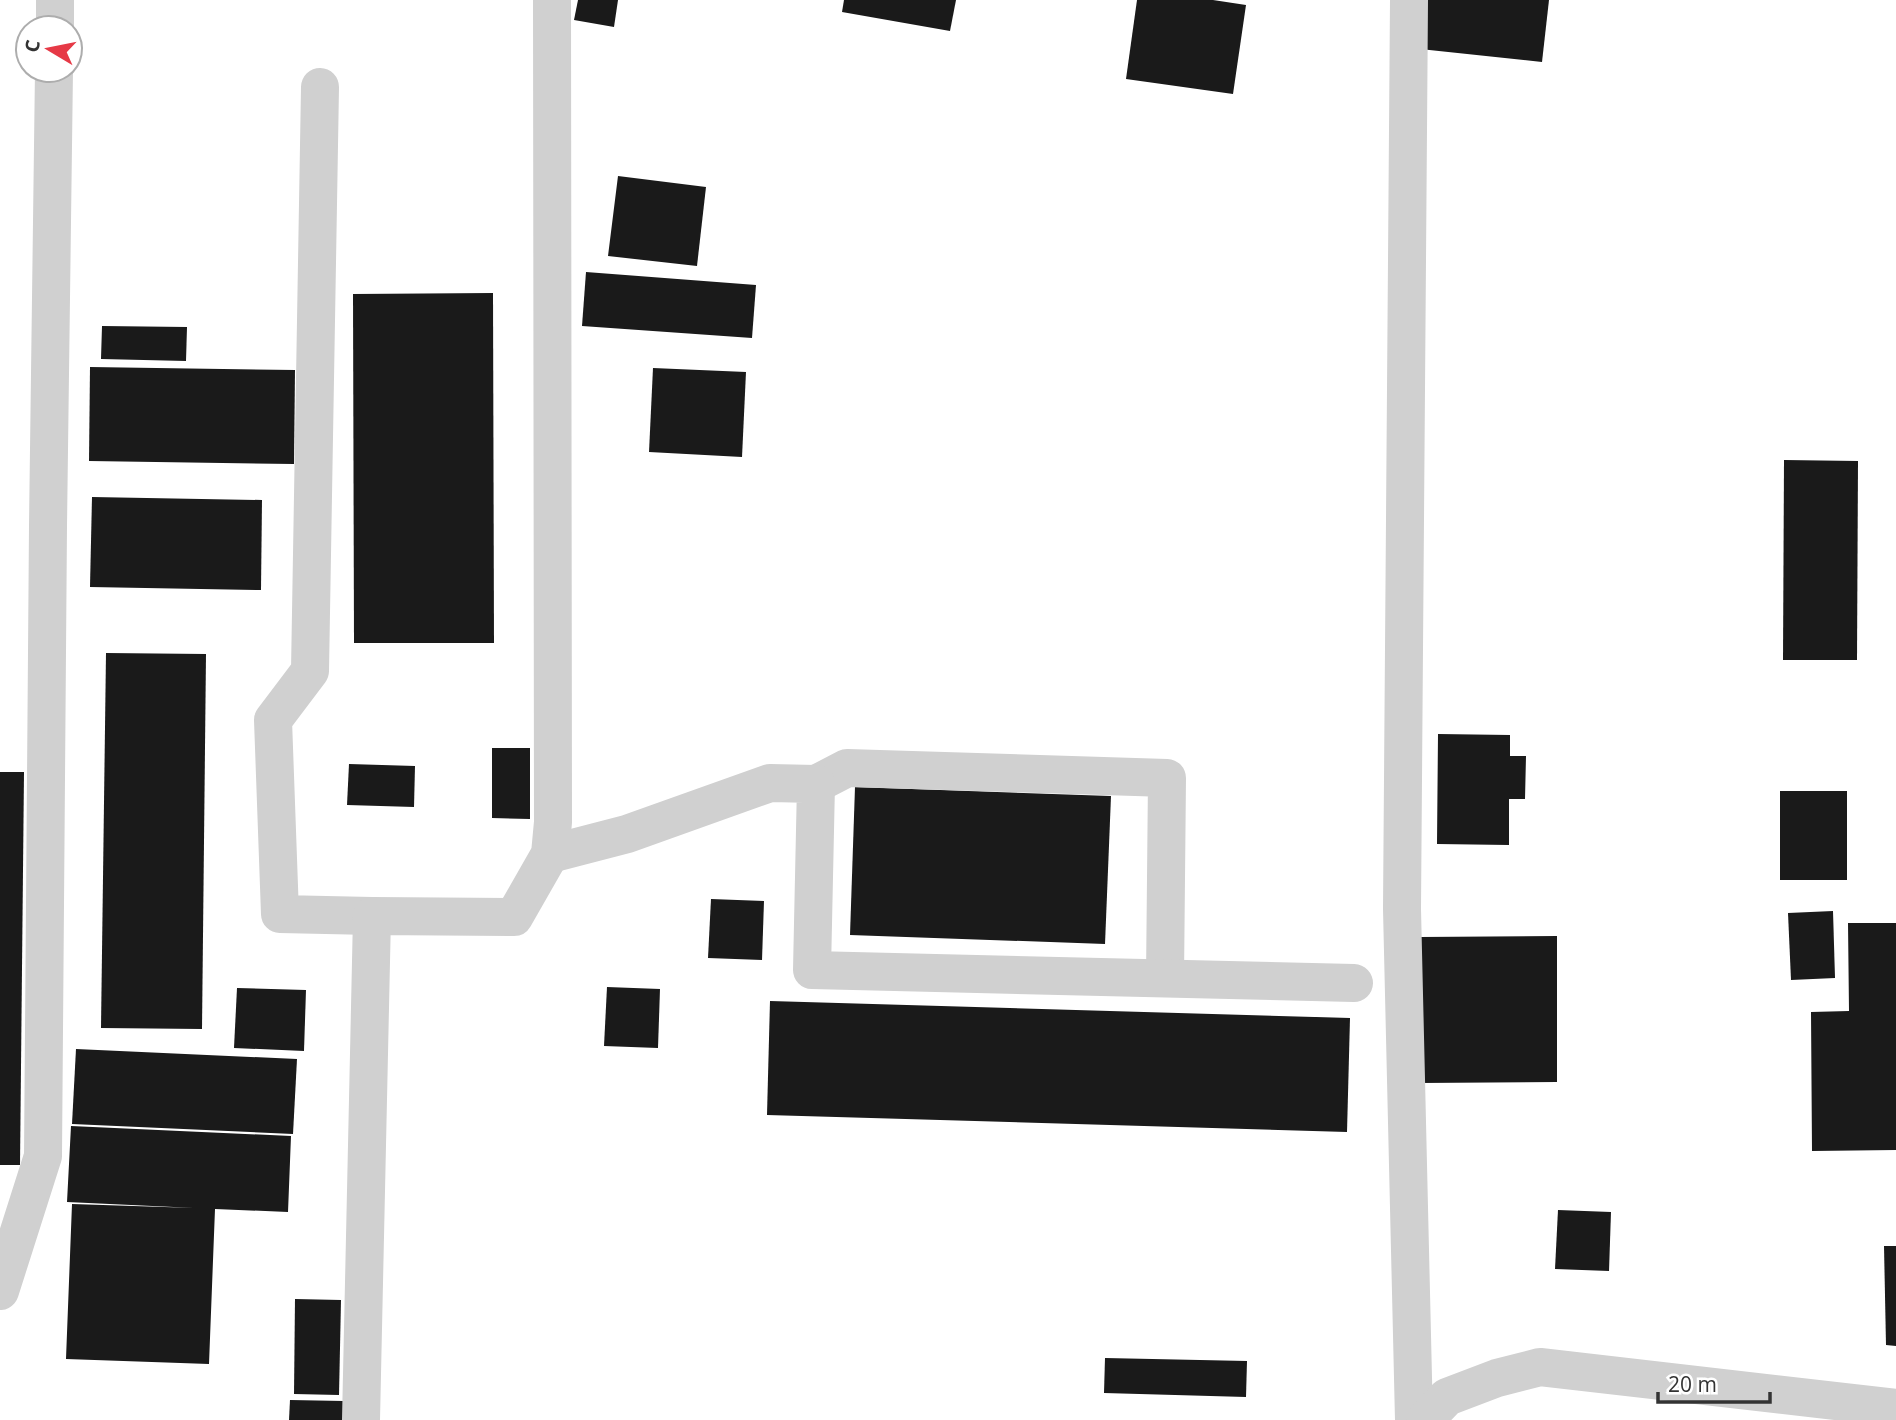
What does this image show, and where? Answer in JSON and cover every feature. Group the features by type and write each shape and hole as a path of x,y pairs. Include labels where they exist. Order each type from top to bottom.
{"street":[{"path":"320,87 310,671 273,720 279,914 514,917 550,854 553,822 552,0"},
{"path":"1409,0 1402,908 1414,1420"},
{"path":"0,1291 43,1156 47,540 54,84"},
{"path":"550,854 627,834 770,783 816,784 847,768 1167,778 1165,978"},
{"path":"816,784 812,970 1354,982"},
{"path":"361,1420 372,916"},
{"path":"1425,1420 1447,1397 1497,1378 1540,1367 1896,1408"}],"building":[{"path":"578,0 618,0 614,27 574,20"},
{"path":"844,0 956,0 950,31 842,12"},
{"path":"1137,0 1213,0 1246,5 1233,94 1126,79"},
{"path":"1425,0 1549,0 1542,62 1420,49"},
{"path":"618,176 706,187 697,266 608,256"},
{"path":"586,272 756,285 752,338 582,326"},
{"path":"493,293 494,643 354,643 353,294"},
{"path":"102,326 187,327 186,361 101,359"},
{"path":"90,367 295,370 294,464 89,461"},
{"path":"653,368 746,372 742,457 649,452"},
{"path":"1784,460 1858,461 1857,660 1783,660"},
{"path":"92,497 262,500 261,590 90,587"},
{"path":"106,653 206,654 202,1029 101,1028"},
{"path":"1438,734 1510,735 1510,756 1526,756 1525,799 1509,799 1509,845 1437,844"},
{"path":"492,748 530,748 530,819 492,818"},
{"path":"349,764 415,766 414,807 347,805"},
{"path":"0,772 24,772 20,1165 0,1165"},
{"path":"855,787 1111,796 1105,944 850,935"},
{"path":"1780,791 1847,791 1847,880 1780,880"},
{"path":"711,899 764,901 762,960 708,958"},
{"path":"1833,911 1835,978 1791,980 1788,913"},
{"path":"1848,923 1896,923 1896,1150 1812,1151 1811,1012 1849,1011"},
{"path":"1557,936 1557,1082 1420,1083 1420,937"},
{"path":"607,987 660,989 658,1048 604,1046"},
{"path":"237,988 306,990 304,1051 234,1048"},
{"path":"770,1001 1350,1018 1347,1132 767,1115"},
{"path":"76,1049 297,1059 293,1134 72,1124"},
{"path":"71,1126 291,1136 288,1212 215,1209 209,1364 66,1359 72,1204 195,1208 67,1202"},
{"path":"1558,1210 1611,1212 1609,1271 1555,1269"},
{"path":"1884,1246 1896,1246 1896,1346 1886,1345"},
{"path":"295,1299 341,1300 339,1395 294,1394"},
{"path":"1105,1358 1247,1361 1246,1397 1104,1393"},
{"path":"290,1400 344,1401 343,1420 289,1420"}]}
